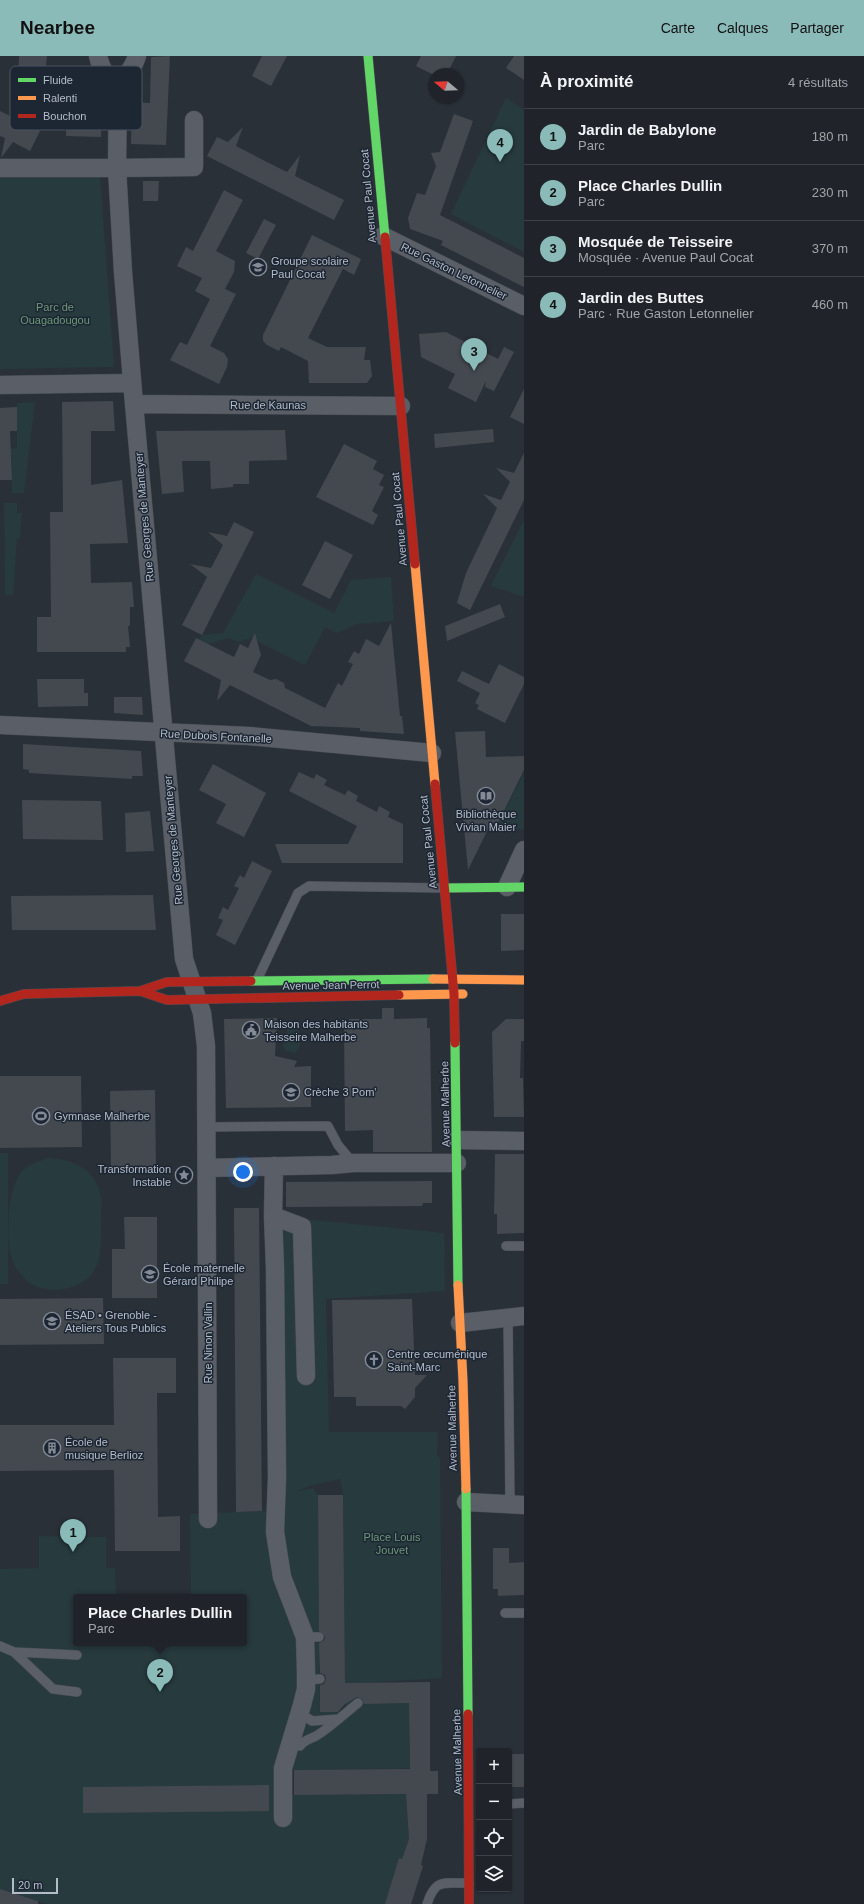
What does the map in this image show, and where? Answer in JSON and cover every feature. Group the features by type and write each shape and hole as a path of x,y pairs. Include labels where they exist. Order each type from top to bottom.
{"street":[{"path":"98,56 101,66"},
{"path":"133,66 137,56"},
{"name":"Avenue Paul Cocat","path":"368,56 383,236 401,406 452,980"},
{"path":"0,168 194,167 194,120"},
{"name":"Rue Georges de Manteyer","path":"117,130 117,168 132,383 184,959 198,999"},
{"name":"Rue Gaston Letonnelier","path":"383,236 524,306"},
{"path":"0,385 132,383"},
{"name":"Rue de Kaunas","path":"134,404 401,406"},
{"name":"Rue Dubois Fontanelle","path":"0,725 164,734 248,736 432,753"},
{"path":"445,888 515,887 523,858"},
{"name":"Avenue Jean Perrot","path":"0,1001 24,994 140,990 167,982 257,980 524,980"},
{"name":"Avenue Malherbe","path":"452,980 454,994 457,1140 458,1292 463,1381 466,1502 469,1904"},
{"name":"Avenue Jean Perrot","path":"6,988 24,994"},
{"name":"Avenue Jean Perrot","path":"140,990 167,1000 469,994"},
{"name":"Rue Ninon Vallin","path":"198,999 202,1013 205,1040 208,1519"},
{"path":"457,1140 524,1141"},
{"path":"207,1168 332,1165 353,1163 457,1163"},
{"path":"274,1166 273,1216 275,1268 277,1477 275,1532 282,1577 312,1637 313,1679 300,1713 283,1768 283,1818"},
{"path":"273,1216 302,1227 306,1376"},
{"path":"460,1323 516,1317"},
{"path":"466,1502 517,1504"}],"lane":[{"path":"257,980 298,893 309,886 445,888"},
{"path":"206,1127 328,1126 338,1145 353,1163"},
{"path":"506,1246 524,1246"},
{"path":"516,1317 517,1504"},
{"path":"505,1613 524,1613"},
{"path":"0,1646 14,1652 53,1688 77,1692"},
{"path":"14,1652 77,1655"},
{"path":"300,1746 302,1742 317,1736 340,1719 358,1703"},
{"path":"300,1713 312,1720 340,1719"},
{"name":"Avenue Malherbe","path":"469,1805 476,1804"},
{"path":"512,1804 524,1804"},
{"path":"427,1904 434,1888 438,1884 469,1883"}],"green space":[{"path":"506,98 524,110 524,252 451,214"},
{"name":"Parc de Ouagadougou","path":"0,175 100,176 114,367 0,369"},
{"path":"35,402 24,493 12,493 12,457 6,456 6,449 17,448 17,403"},
{"path":"4,503 17,503 17,513 22,513 20,538 17,538 13,595 5,595"},
{"path":"524,520 524,597 491,586"},
{"path":"256,574 334,613 351,580 391,577 394,621 357,624 337,633 325,627 305,665 251,638 238,642 228,638 202,646 197,643 202,635 223,633"},
{"path":"524,773 524,830 498,823"},
{"path":"288,1027 296,1028 301,1034 300,1046 296,1053 286,1051 283,1046"},
{"path":"0,1153 8,1153 8,1284 0,1284"},
{"path":"47,1158 74,1163 82,1167 94,1179 101,1197 101,1247 95,1269 84,1281 58,1290 49,1290 30,1284 16,1268 12,1259 10,1248 8,1222 15,1184 19,1175 28,1166"},
{"name":"Place Louis Jouvet","path":"273,1216 444,1233 445,1291 326,1299 329,1432 438,1432 437,1455 440,1458 442,1678 364,1683 365,1704 402,1703 410,1701 409,1758 430,1758 428,1768 292,1770 292,1795 406,1794 409,1839 385,1904 47,1904 0,1889 0,1569 39,1568 39,1536 106,1537 106,1568 115,1568 116,1594 73,1594 73,1646 247,1646 247,1594 191,1594 190,1514 262,1511 277,1513","holes":["340,1479 343,1495 345,1711 320,1712 318,1495 313,1488 296,1492 309,1486"]}],"building":[{"path":"19,56 47,56 46,66 19,66"},
{"path":"170,56 166,145 131,144 131,130 142,130 142,103 150,103 151,57"},
{"path":"262,56 287,56 271,86 252,76"},
{"path":"421,56 456,56 450,68 428,68 428,72 416,66"},
{"path":"514,56 524,56 524,80 506,68"},
{"path":"0,111 10,116 10,130 40,131 30,151 13,142 1,158 5,138 0,136"},
{"path":"454,114 473,121 440,215 524,258 524,287 441,245 443,241 410,229 408,218 417,193 425,195 436,166 431,153 440,152"},
{"path":"243,127 236,146 287,172 300,155 295,176 344,200 334,220 207,156 217,137 228,142"},
{"path":"66,130 101,130 101,137 66,136"},
{"path":"143,181 159,181 158,201 143,201"},
{"path":"224,190 243,200 216,251 235,261 234,272 225,289 236,294 210,346 224,353 228,359 227,367 219,384 170,360 180,342 187,345 210,299 195,291 202,278 177,266 186,247 193,251"},
{"path":"264,219 276,225 258,259 246,253"},
{"path":"312,235 361,259 354,275 343,269 308,338 327,347 366,347 364,360 370,360 372,376 367,383 309,383 308,361 281,347 279,351 267,345 263,341 263,335"},
{"path":"446,332 498,359 504,347 514,352 494,391 485,387 486,381 476,402 448,388 455,374 421,357 419,334"},
{"path":"524,389 524,424 510,417"},
{"path":"113,401 115,431 91,431 91,485 122,480 128,543 90,544 91,583 132,582 134,607 130,607 130,626 128,626 130,647 126,647 126,652 37,652 37,617 51,617 50,512 63,512 62,402"},
{"path":"17,407 17,431 10,431 12,480 0,480 0,408"},
{"path":"493,429 494,442 435,448 434,434"},
{"path":"285,430 287,460 249,461 249,484 233,484 233,487 211,489 210,461 182,461 184,492 162,494 156,431"},
{"path":"344,444 377,461 373,469 384,475 379,485 384,487 372,511 378,515 373,525 316,497"},
{"path":"524,453 524,500 470,610 457,603 466,573 497,508 483,494 501,500 510,482 496,468 514,473"},
{"path":"234,522 254,532 202,635 182,625 207,577 190,564 211,568 223,545 208,532 227,536"},
{"path":"325,541 353,555 330,599 302,585"},
{"path":"500,604 505,617 447,641 445,626"},
{"path":"391,623 400,716 402,716 404,734 360,731 360,728 311,726 230,685 217,701 221,680 184,661 196,638 234,657 240,644 248,648 255,633 261,655 253,672 270,680 276,679 284,683 285,688 325,708 338,683 342,686 353,664 348,662 354,651 359,654 366,639 379,646"},
{"path":"499,664 524,677 524,684 505,723 477,709 479,705 475,703 480,693 457,681 462,671 489,684"},
{"path":"37,679 84,679 84,693 88,693 88,706 38,707"},
{"path":"114,697 142,697 143,715 114,713"},
{"name":"Bibliothèque Vivian Maier","path":"485,731 486,757 524,756 524,770 498,823 491,823 468,870 455,732"},
{"path":"23,744 141,751 143,776 132,776 132,779 29,773 29,770 23,769"},
{"path":"213,764 266,793 244,837 216,823 226,804 199,790"},
{"path":"299,772 314,779 316,774 327,780 324,785 345,795 348,790 358,796 356,801 377,812 379,806 390,812 388,817 403,824 403,863 282,863 275,844 348,844 357,826 289,791"},
{"path":"22,800 101,801 103,840 23,839"},
{"path":"150,811 154,851 126,852 125,813"},
{"path":"252,861 272,871 235,945 216,935 223,920 218,918 223,907 228,910 239,888 234,886 240,875 244,878"},
{"path":"153,895 156,930 12,930 11,896"},
{"path":"501,914 524,914 524,950 501,951"},
{"path":"382,1008 394,1008 394,1019 427,1018 427,1028 430,1028 432,1152 373,1152 373,1130 345,1131 344,1029 350,1029 349,1019 382,1019"},
{"path":"277,1018 275,1056 297,1061 294,1067 311,1066 311,1107 226,1108 224,1019"},
{"path":"506,1019 524,1019 524,1041 521,1041 520,1078 523,1078 524,1117 494,1117 492,1032"},
{"name":"Gymnase Malherbe","path":"0,1076 81,1076 82,1147 0,1148"},
{"path":"155,1090 156,1171 111,1172 110,1091"},
{"path":"495,1154 524,1154 524,1233 497,1234 497,1214 494,1214"},
{"path":"432,1181 432,1203 423,1203 422,1206 286,1207 286,1182"},
{"path":"234,1208 259,1208 262,1511 236,1512"},
{"path":"124,1217 157,1217 157,1298 112,1298 112,1249 125,1249"},
{"name":"ÉSAD • Grenoble - Ateliers Tous Publics","path":"103,1298 104,1344 0,1345 0,1299"},
{"name":"Centre œcuménique Saint-Marc","path":"412,1299 415,1375 427,1375 415,1388 415,1397 405,1409 401,1406 356,1406 356,1397 334,1397 332,1300"},
{"path":"113,1358 176,1358 176,1393 157,1393 158,1517 180,1516 180,1551 115,1551 114,1470 0,1471 0,1425 114,1425"},
{"path":"318,1495 343,1495 345,1683 430,1682 430,1771 438,1771 438,1794 427,1794 427,1839 421,1865 423,1866 411,1904 385,1904 399,1858 402,1859 409,1839 406,1794 294,1795 294,1770 410,1769 409,1703 364,1704 362,1699 357,1697 345,1704 338,1712 320,1712 320,1685 324,1684 326,1679 325,1675 320,1673 319,1643 324,1640 325,1637 319,1631"},
{"path":"493,1548 509,1548 509,1563 524,1562 524,1595 498,1596 498,1589 493,1589"},
{"path":"512,1754 524,1754 524,1787 512,1787"},
{"path":"269,1785 269,1811 83,1813 83,1787"},
{"path":"0,1889 38,1901 38,1904 0,1904"}],"traffic: fast":[{"path":"368,56 385,237"},
{"path":"445,888 524,887"},
{"path":"251,981 433,979"},
{"path":"455,1043 458,1285"},
{"path":"466,1489 468,1714"}],"traffic: slow":[{"path":"415,564 435,784"},
{"path":"433,979 524,980"},
{"path":"399,995 463,994"},
{"path":"458,1285 463,1381 466,1489"}],"traffic: jam":[{"path":"385,237 415,564"},
{"path":"435,784 454,994 455,1043"},
{"path":"0,1001 24,994 140,991 167,982 251,981"},
{"path":"140,991 167,1000 399,995"},
{"path":"468,1714 469,1904"}],"place":[{"name":"Jardin des Buttes","path":"500,162"},
{"name":"Groupe scolaire Paul Cocat","path":"258,267"},
{"name":"Mosquée de Teisseire","path":"474,371"},
{"name":"Bibliothèque Vivian Maier","path":"486,796"},
{"name":"Maison des habitants Teisseire Malherbe","path":"251,1030"},
{"name":"Crèche 3 Pom'","path":"291,1092"},
{"name":"Gymnase Malherbe","path":"41,1116"},
{"name":"Transformation Instable","path":"184,1175"},
{"name":"École maternelle Gérard Philipe","path":"150,1274"},
{"name":"ÉSAD • Grenoble - Ateliers Tous Publics","path":"52,1321"},
{"name":"Centre œcuménique Saint-Marc","path":"374,1360"},
{"name":"École de musique Berlioz","path":"52,1448"},
{"name":"Jardin de Babylone","path":"73,1552"},
{"name":"Place Charles Dullin","path":"160,1692"}]}
